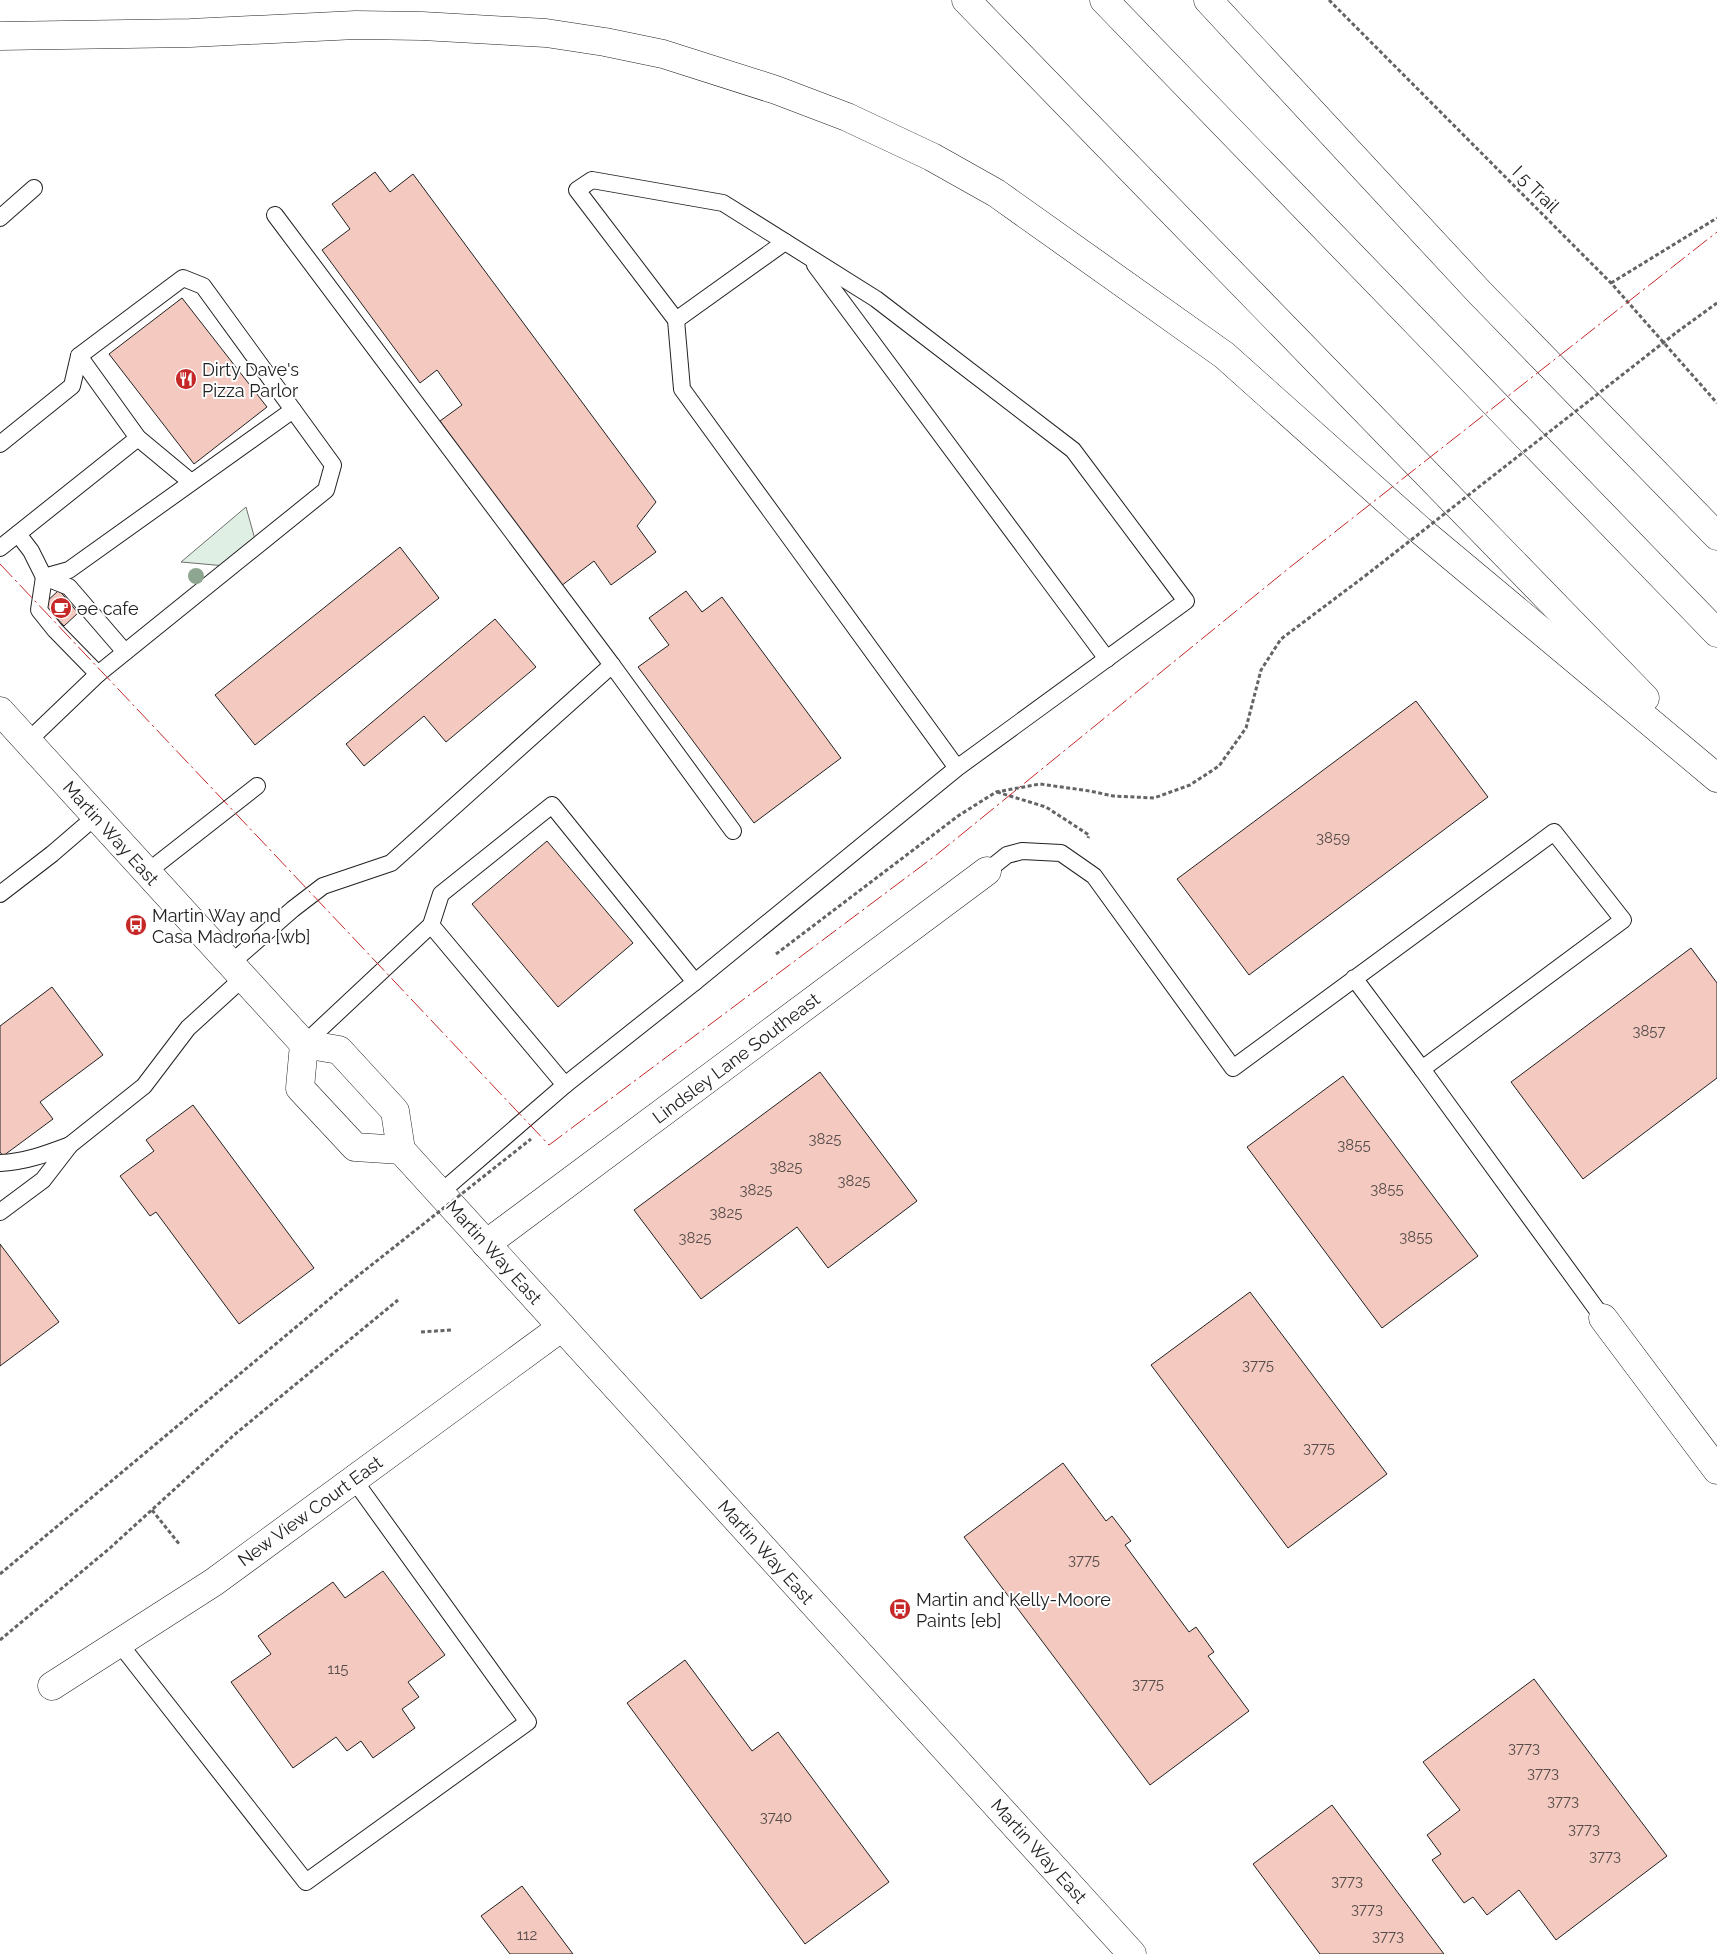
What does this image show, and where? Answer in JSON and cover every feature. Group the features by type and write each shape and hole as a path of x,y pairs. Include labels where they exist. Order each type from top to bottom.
{"main road":[{"path":"966,0 1717,772"},
{"path":"1104,0 1717,633"},
{"path":"1208,0 1480,293 1717,536"},
{"path":"0,36 190,33 356,25 431,26 546,33 605,42 663,54 776,90 847,117 932,157 996,193 1224,355 1420,530 1717,778"},
{"name":"Martin Way East","path":"0,711 304,1044"},
{"name":"Lindsley Lane Southeast","path":"486,1244 987,871"},
{"path":"304,1044 339,1050 395,1111 401,1150 356,1146 300,1088 304,1044"},
{"name":"Martin Way East","path":"401,1150 1132,1954"},
{"path":"1603,1318 1717,1470"},
{"name":"New View Court East","path":"52,1686 214,1582 562,1327"}],"lane":[{"path":"440,1193 565,1085 696,982 957,768 1186,601 1074,450 876,299 723,203 592,180 577,190 676,320 682,389 957,768"},
{"path":"0,218 34,188"},
{"path":"275,215 734,831"},
{"path":"676,320 785,242"},
{"path":"810,258 1106,659"},
{"path":"0,444 72,386 79,356 183,278 203,286 333,465 326,490 98,674 28,741"},
{"path":"79,356 138,438 191,482"},
{"path":"44,577 68,570 293,410"},
{"path":"0,548 138,438"},
{"path":"18,534 31,551 44,577 39,610 55,630 98,674"},
{"path":"44,577 69,587 125,652"},
{"path":"0,1212 43,1180 70,1145 144,1086 188,1028 236,971 293,909 323,886 391,863 612,665"},
{"path":"146,873 257,786"},
{"path":"304,1044 431,925 442,894 552,805 696,982"},
{"path":"0,894 52,854 95,816"},
{"path":"987,871 1007,855 1022,851 1061,853 1094,876 1233,1068 1554,832 1623,920 1422,1069"},
{"path":"431,925 565,1085"},
{"path":"1354,978 1603,1318"},
{"path":"0,1163 38,1158 70,1145"},
{"path":"119,1643 306,1882 528,1722 354,1480"}],"path":[{"name":"I 5 Trail","path":"1329,0 1611,283 1717,403"},
{"path":"1611,283 1717,218"},
{"path":"1365,576 1717,302"},
{"path":"996,792 1046,807 1089,835 1078,865"},
{"path":"0,1574 350,1282 531,1139"},
{"path":"0,1640 110,1548 234,1435 398,1300"},
{"path":"421,1332 452,1330"},
{"path":"152,1510 180,1545"}],"green space":[{"path":"246,507 258,550 237,567 181,562"}],"building":[{"path":"375,172 390,192 413,174 656,502 637,526 656,552 611,585 594,561 561,586 440,421 462,405 437,370 420,383 322,250 350,229 332,204"},
{"path":"182,298 267,407 194,464 109,354"},
{"path":"400,547 439,598 255,745 215,695"},
{"name":"əe cafe","path":"59,590 78,613 64,626 44,604"},
{"path":"686,591 702,612 722,597 841,758 754,823 638,667 669,645 649,618"},
{"path":"495,619 536,667 446,742 424,716 364,766 346,744"},
{"path":"1416,701 1488,797 1249,975 1177,879"},
{"path":"547,841 633,943 558,1007 472,904"},
{"path":"1691,948 1717,983 1717,1078 1583,1179 1511,1082"},
{"path":"52,987 103,1055 40,1102 53,1119 3,1156 0,1152 0,1026"},
{"path":"820,1072 917,1201 828,1268 797,1227 701,1299 634,1210"},
{"path":"1343,1076 1478,1256 1382,1328 1247,1147"},
{"path":"193,1105 314,1268 239,1324 156,1212 150,1216 120,1176 154,1151 146,1140"},
{"path":"0,1244 59,1322 0,1366"},
{"path":"1250,1292 1387,1474 1288,1548 1151,1365"},
{"path":"1063,1463 1106,1521 1112,1516 1131,1541 1125,1545 1189,1632 1196,1627 1214,1652 1208,1656 1249,1711 1150,1785 964,1537"},
{"path":"383,1571 445,1655 408,1682 419,1697 402,1709 415,1728 373,1758 361,1741 347,1751 336,1737 293,1768 231,1682 271,1654 258,1636 333,1582 345,1598"},
{"path":"685,1660 752,1751 778,1732 889,1882 805,1944 627,1703"},
{"path":"1534,1679 1667,1856 1556,1940 1519,1890 1487,1915 1473,1897 1464,1903 1432,1860 1441,1854 1427,1835 1460,1810 1423,1762"},
{"path":"1332,1805 1444,1954 1320,1954 1253,1864"},
{"path":"522,1886 573,1954 510,1954 481,1916"}],"power":[{"path":"0,564 549,1145 935,856 1289,568 1717,232"}],"place":[{"name":"Dirty Dave's Pizza Parlor","path":"186,379"},
{"name":"əe cafe","path":"61,608"},
{"name":"Martin Way and Casa Madrona [wb]","path":"136,925"},
{"name":"Martin and Kelly-Moore Paints [eb]","path":"900,1609"}]}
